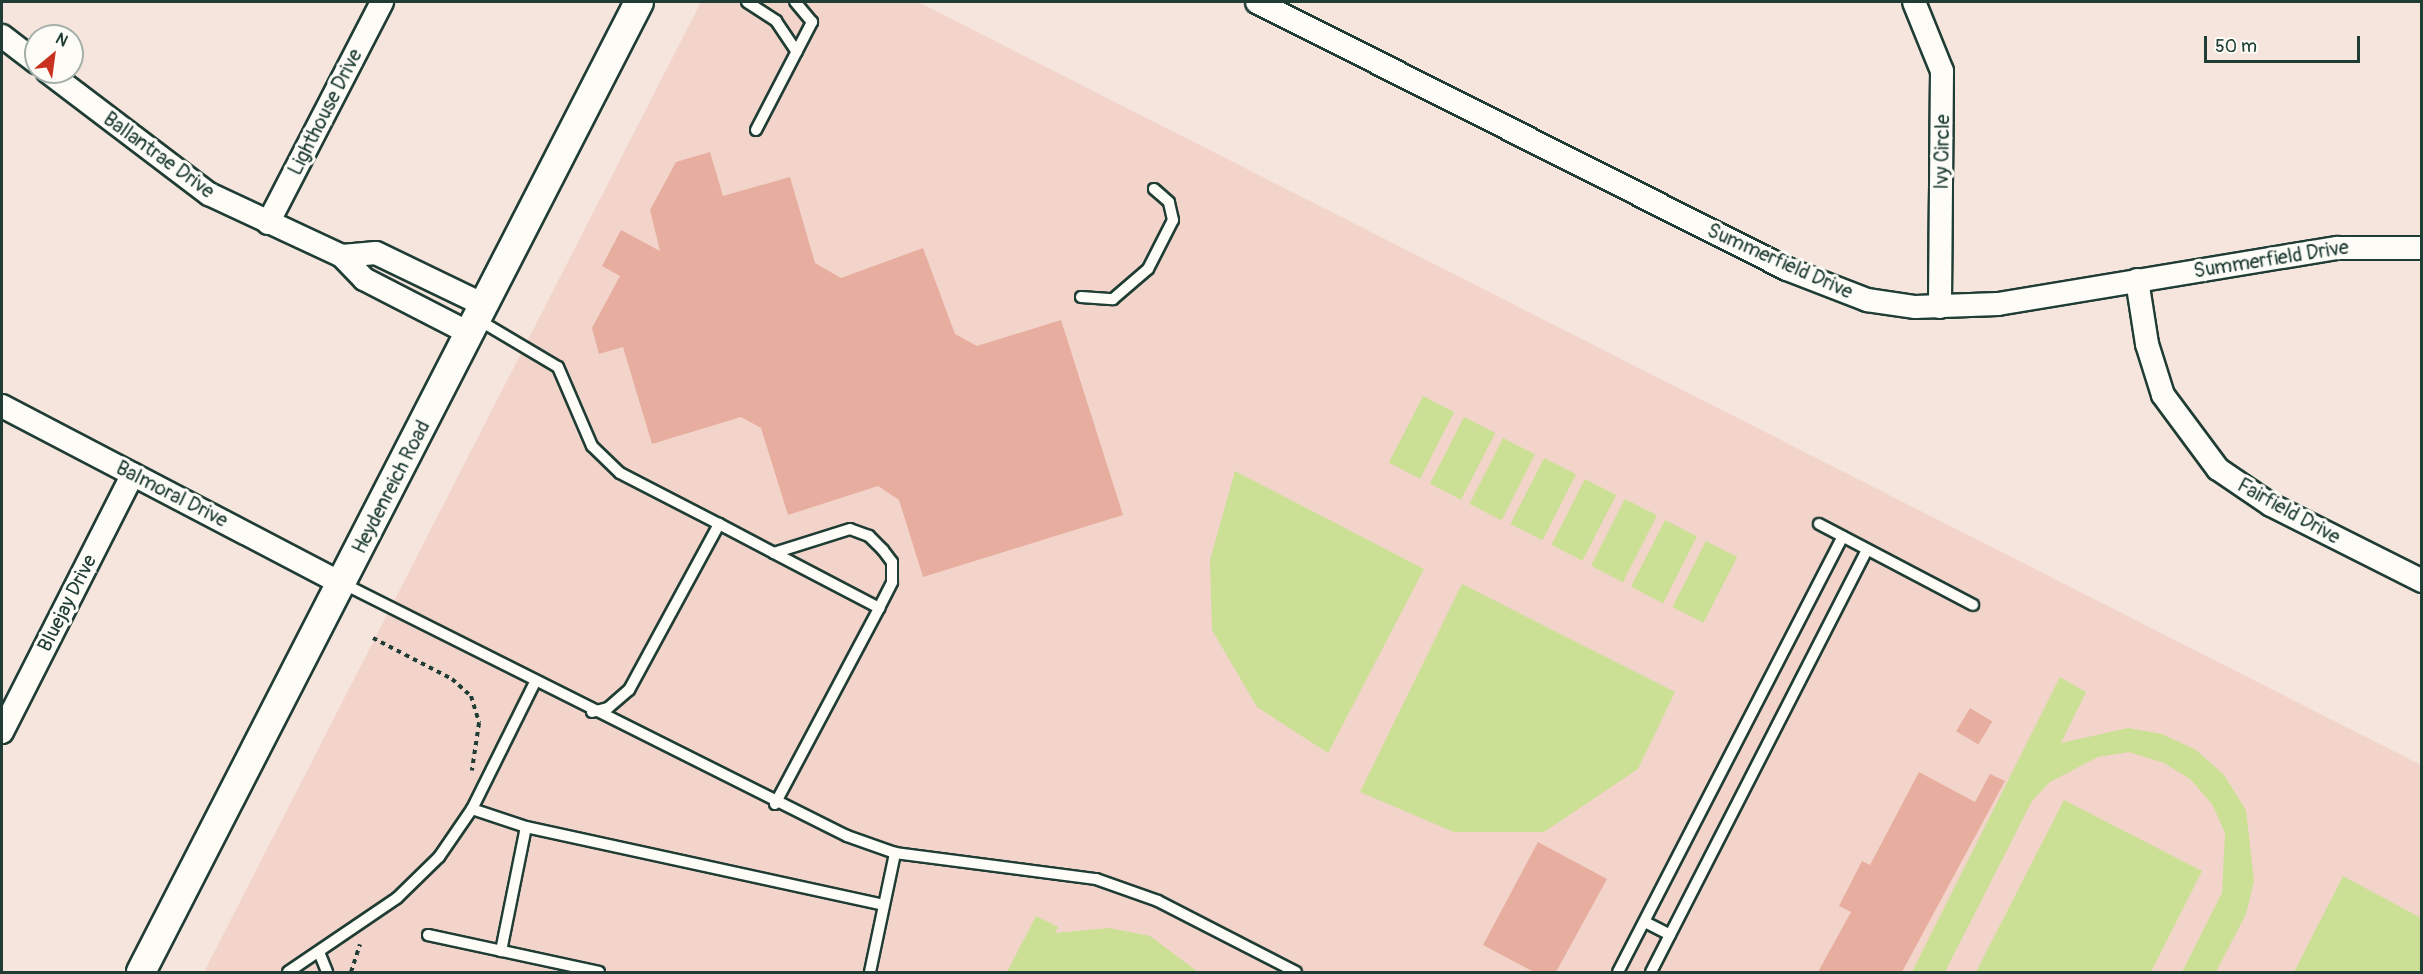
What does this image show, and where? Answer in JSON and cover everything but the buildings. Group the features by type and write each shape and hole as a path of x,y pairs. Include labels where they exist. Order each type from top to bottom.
{"street":[{"name":"Lighthouse Drive","path":"267,223 382,2"},
{"name":"Heydenreich Road","path":"141,972 639,2"},
{"name":"Summerfield Drive","path":"1257,2 1787,269 1867,300 1940,308 1998,304 2337,248 2421,248"},
{"name":"Ivy Circle","path":"1914,2 1942,71 1940,308"},
{"path":"2,36 24,53"},
{"name":"Ballantrae Drive","path":"63,84 185,179 267,223 342,256 364,279 477,319"},
{"name":"Ballantrae Drive","path":"342,256 376,254 477,319"},
{"name":"Fairfield Drive","path":"2137,280 2147,344 2163,395 2218,469 2271,505 2421,581"},
{"name":"Balmoral Drive","path":"2,406 341,583"},
{"name":"Bluejay Drive","path":"2,732 133,474"}],"lane":[{"path":"747,2 776,21 797,52"},
{"path":"756,130 812,22 795,2"},
{"path":"1081,297 1113,299 1148,269 1173,220 1169,202 1154,189"},
{"path":"477,319 558,368 604,462 879,608"},
{"path":"592,712 608,708 629,690 719,524"},
{"path":"1819,524 1973,605"},
{"path":"774,553 825,533 850,529 869,536 892,562 892,582 775,804"},
{"path":"1618,972 1843,537"},
{"path":"1651,972 1868,550"},
{"path":"341,583 534,684 775,804 895,853 1096,879 1158,901 1296,972"},
{"path":"288,972 319,952 419,878 472,809 534,684"},
{"path":"472,809 526,827 884,905"},
{"path":"501,951 526,827"},
{"path":"870,972 895,853"},
{"path":"1645,922 1670,935"},
{"path":"428,935 599,972"},
{"path":"319,952 327,972"}],"path":[{"path":"373,638 452,679 471,696 479,723 469,781"},
{"path":"351,972 354,953 365,941 360,936"}],"shaded area":[{"path":"701,2 918,2 2421,765 2421,972 204,972"}],"green space":[{"path":"1423,396 1454,412 1420,479 1389,463"},
{"path":"1464,417 1495,433 1461,500 1430,484"},
{"path":"1503,438 1535,454 1501,520 1469,504"},
{"path":"1544,458 1576,474 1542,540 1510,524"},
{"path":"1235,471 1424,569 1328,753 1257,707 1212,630 1210,560"},
{"path":"1585,479 1616,495 1583,561 1551,545"},
{"path":"1625,499 1657,515 1623,582 1591,566"},
{"path":"1665,520 1697,536 1663,603 1631,587"},
{"path":"1706,541 1737,557 1704,623 1672,607"},
{"path":"1462,584 1675,692 1638,769 1544,832 1454,832 1360,792"},
{"path":"2060,677 2086,692 2061,743 2128,728 2162,734 2196,750 2224,775 2246,810 2254,881 2246,914 2216,972 2182,972 2222,893 2225,833 2212,804 2190,779 2164,763 2129,752 2098,757 2050,782 2032,801 1945,972 1912,972"},
{"path":"2064,800 2202,871 2151,972 1976,972"},
{"path":"2343,876 2421,918 2421,972 2294,972"},
{"path":"1036,916 1058,927 1055,933 1109,928 1150,936 1198,972 1007,972"}]}
